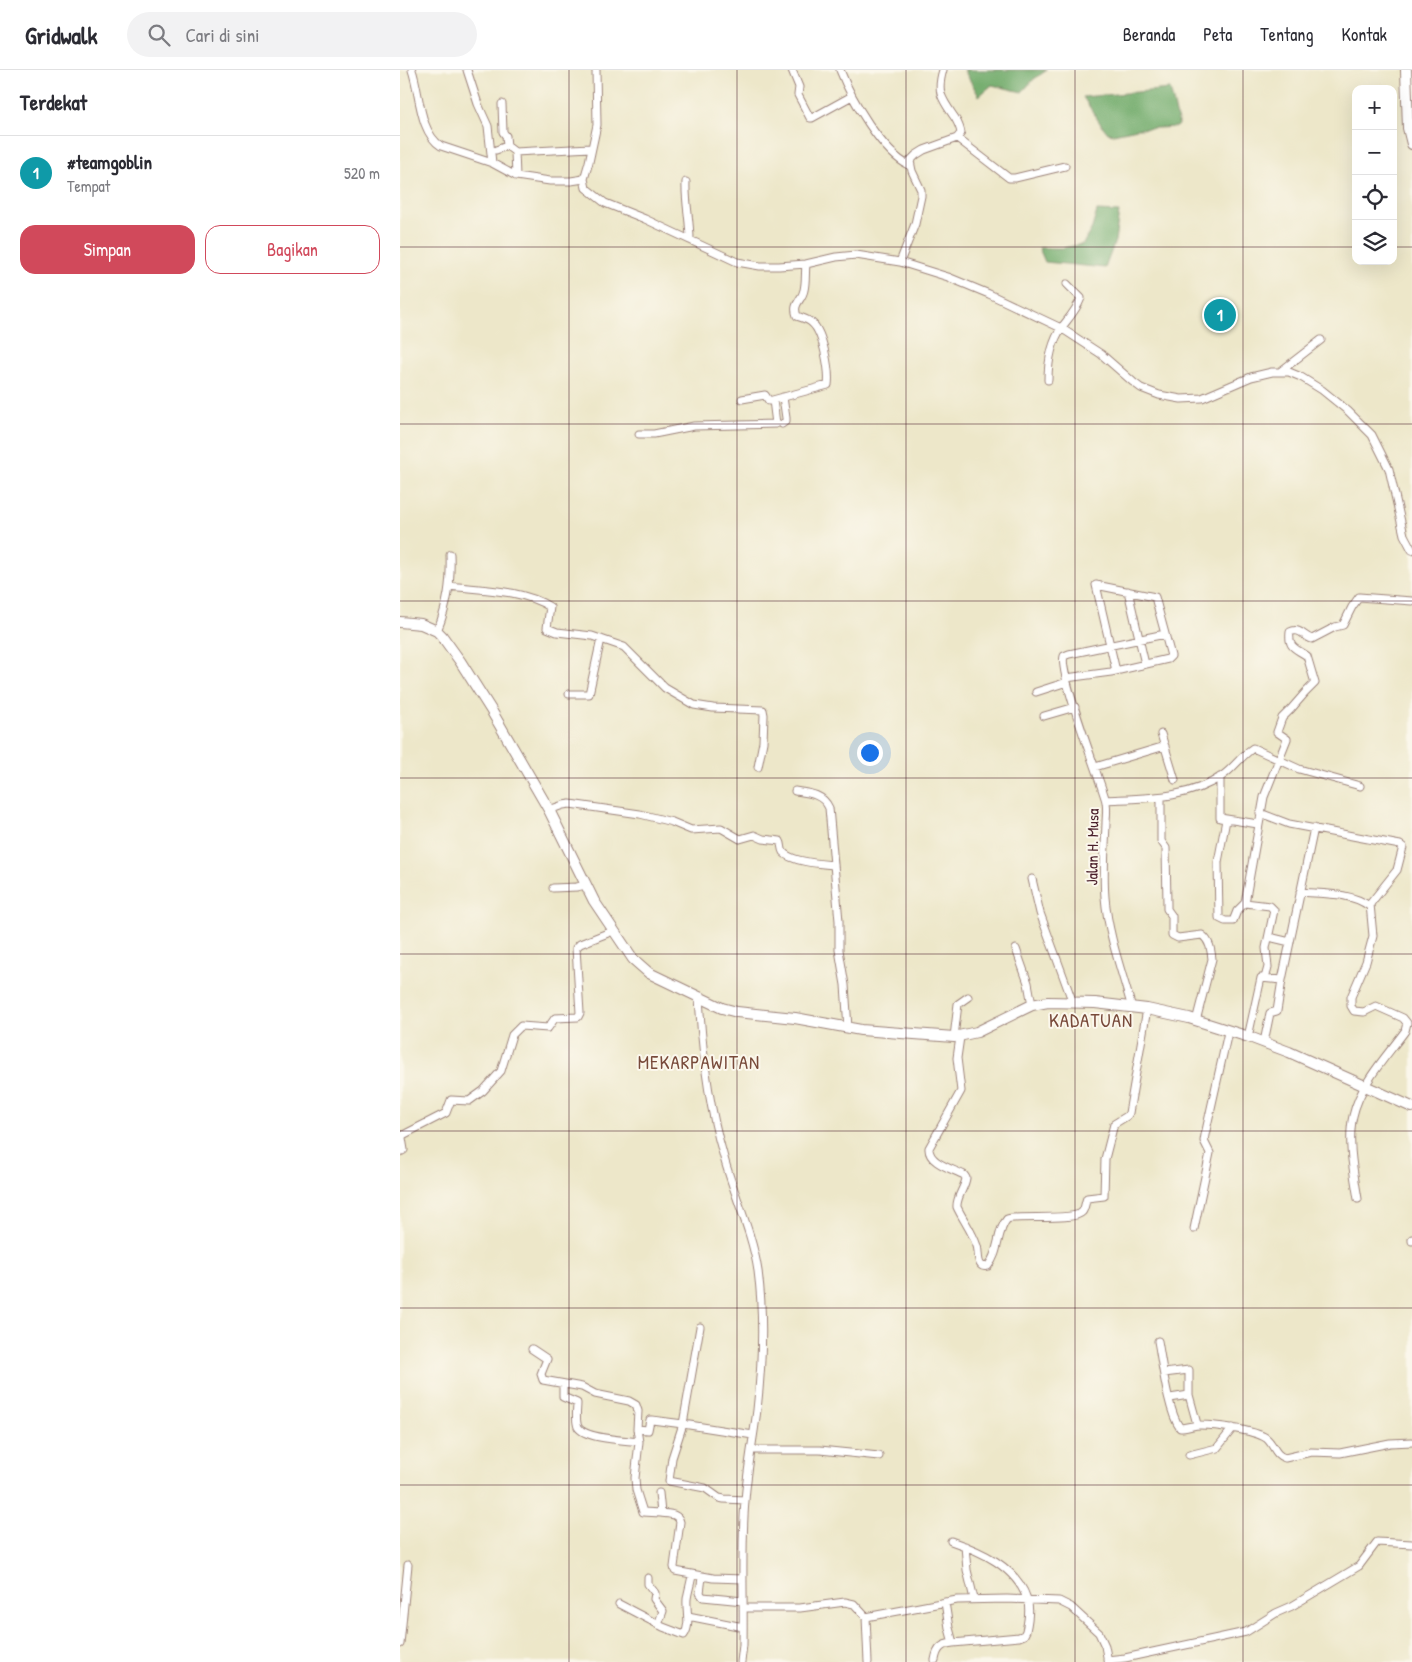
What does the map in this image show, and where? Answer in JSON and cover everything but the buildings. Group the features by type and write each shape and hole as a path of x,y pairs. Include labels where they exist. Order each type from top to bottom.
{"street":[{"path":"412,70 421,112 427,128 435,142 441,146 492,163 516,176 550,181 584,179"},
{"path":"468,70 478,104 488,126 492,163"},
{"path":"596,70 597,125 584,179 586,188 605,203 645,219 737,262 760,266 806,264 836,257 856,255 900,262 948,277 1061,328 1102,354 1137,385 1159,395 1181,399 1202,398 1251,377 1281,371 1301,377 1322,390 1360,421 1372,435 1388,468 1404,534 1412,550"},
{"path":"792,70 799,87 798,95 810,118 852,96"},
{"path":"840,70 852,96 887,148 898,160 910,166"},
{"path":"900,262 915,224 921,190 910,166 910,161 916,155 958,138 961,133 940,92 943,70"},
{"path":"1406,70 1408,128 1412,144"},
{"path":"502,104 503,132 506,136 507,146 515,152 592,148"},
{"path":"958,138 1008,178 1065,166"},
{"path":"496,150 507,146"},
{"path":"515,152 516,176"},
{"path":"686,182 685,198 690,223 690,240"},
{"path":"742,400 765,395 768,401 773,400 827,386 829,382 821,338 816,327 808,320 796,314 796,302 804,292 806,264"},
{"path":"1048,380 1048,361 1051,350 1061,328 1077,307 1081,298 1067,284"},
{"path":"1281,371 1321,340"},
{"path":"782,424 786,421 783,397"},
{"path":"639,434 654,434 694,426 776,424 773,400"},
{"path":"437,631 447,602 450,554"},
{"path":"1036,692 1067,680 1116,671 1170,657 1156,597 1096,585 1116,671"},
{"path":"449,586 493,591 536,600 550,607 548,629 557,632 592,636 624,647 665,688 694,705 764,711 763,742 758,767"},
{"path":"1128,591 1145,664"},
{"path":"1226,820 1218,862 1219,918 1225,921 1233,921 1244,903 1264,797 1286,740 1277,732 1282,718 1315,683 1307,656 1295,649 1290,643 1290,636 1293,630 1301,632 1312,639 1336,626 1344,625 1358,597 1412,601"},
{"path":"400,622 421,624 437,631 460,662 491,710 549,810 585,885 632,959 642,968 699,997 722,1008 737,1012 795,1018 848,1028 957,1037 977,1032 1032,1005 1048,1002 1095,1003 1147,1009 1196,1021 1264,1042 1412,1107"},
{"path":"1110,645 1166,634"},
{"path":"569,694 589,694 602,639"},
{"name":"Jalan H. Musa","path":"1110,645 1069,654 1064,656 1062,660 1075,707 1106,800 1105,897 1109,926 1132,1008"},
{"path":"1044,716 1075,707"},
{"path":"1161,734 1175,780"},
{"path":"1095,767 1165,746"},
{"path":"1106,800 1161,797 1192,790 1220,777 1252,748 1298,769 1360,786"},
{"path":"1220,777 1219,817 1226,820 1258,824"},
{"path":"795,791 820,796 830,808 839,950 845,984 848,1028"},
{"path":"1161,797 1161,841 1166,848 1166,904 1172,916 1172,935 1178,938 1202,936 1209,943 1211,951 1212,959 1196,1021"},
{"path":"549,810 570,804 640,814 672,822 691,830 716,827 740,839 754,835 763,839 780,841 783,852 787,856 834,865"},
{"path":"1260,813 1285,822 1402,846 1403,849 1397,870 1369,906 1372,939 1366,962 1351,997 1351,1006 1354,1011 1364,1012 1376,1006 1404,1018 1407,1024 1365,1085 1356,1105 1352,1122 1352,1159 1358,1200"},
{"path":"1264,1042 1270,1014 1278,1010 1282,980 1314,828"},
{"path":"1032,879 1040,913 1073,1003"},
{"path":"553,888 585,885"},
{"path":"1300,892 1355,898 1369,906"},
{"path":"1244,903 1273,908 1274,913 1266,948 1268,967 1265,978"},
{"path":"400,1152 404,1150 403,1135 446,1113 452,1099 470,1100 483,1091 501,1071 512,1035 521,1026 548,1028 555,1018 576,1018 579,1015 576,948 580,944 613,931"},
{"path":"1269,937 1290,942"},
{"path":"1016,949 1028,983 1032,1005"},
{"path":"1248,1037 1260,979 1262,977 1282,980"},
{"path":"699,997 714,1122 757,1269 761,1324 760,1374 745,1500 741,1662"},
{"path":"968,997 958,1004 957,1058 961,1092 929,1148 929,1153 936,1161 964,1174 966,1178 964,1189 956,1203 956,1207 973,1236 978,1249 979,1261 984,1266 988,1266 994,1256 1001,1226 1007,1218 1060,1217 1079,1214 1082,1213 1087,1198 1104,1196 1106,1156 1114,1124 1129,1113 1147,1009"},
{"path":"1194,1229 1210,1153 1204,1141 1205,1135 1228,1032"},
{"path":"700,1327 683,1424 672,1458 669,1481 705,1488 724,1500 745,1500"},
{"path":"1158,1341 1170,1398 1179,1427 1197,1424 1233,1428 1266,1439 1277,1453 1285,1458 1311,1452 1340,1453 1390,1443 1412,1442"},
{"path":"532,1349 547,1359 541,1378 582,1387 595,1394 634,1403 638,1411 637,1429 639,1442 635,1478 641,1508 644,1513 676,1515 680,1518 676,1572 713,1578 743,1578"},
{"path":"1164,1373 1189,1370 1189,1396 1197,1424"},
{"path":"563,1384 563,1397 577,1403 577,1424 582,1431 592,1436 639,1442"},
{"path":"1170,1398 1189,1396"},
{"path":"637,1429 648,1430 650,1420 652,1420 754,1435"},
{"path":"1189,1455 1217,1448 1233,1428"},
{"path":"752,1450 820,1450 879,1456"},
{"path":"659,1493 661,1514"},
{"path":"935,1660 937,1650 940,1647 953,1643 1020,1637 1024,1635 1027,1625 1028,1600 1013,1576 989,1557 951,1541"},
{"path":"866,1617 945,1602 974,1599 1051,1600 1071,1607 1102,1637 1108,1661 1246,1632 1359,1566 1377,1542 1412,1544"},
{"path":"965,1546 967,1570 974,1599"},
{"path":"400,1644 408,1565"},
{"path":"619,1604 658,1625 684,1635 686,1633 688,1616 687,1599 692,1575"},
{"path":"702,1576 700,1593 702,1597 743,1605 800,1608 845,1602 854,1604 866,1617 868,1662"},
{"path":"648,1578 648,1584 655,1593 654,1599 663,1611 658,1625"},
{"path":"945,1602 953,1643"},
{"path":"688,1616 743,1627"}],"green space":[{"path":"964,70 1047,70 1034,79 1022,92 992,85 979,96"},
{"path":"1170,89 1179,125 1177,127 1137,129 1113,134 1108,133 1083,97"},
{"path":"1097,211 1119,212 1115,241 1105,268 1045,262 1039,248 1063,248 1083,244 1092,228"}],"place":[{"name":"#teamgoblin","path":"1220,315"}],"district":[{"name":"KADATUAN","path":"1091,1020"},
{"name":"MEKARPAWITAN","path":"699,1062"}]}
